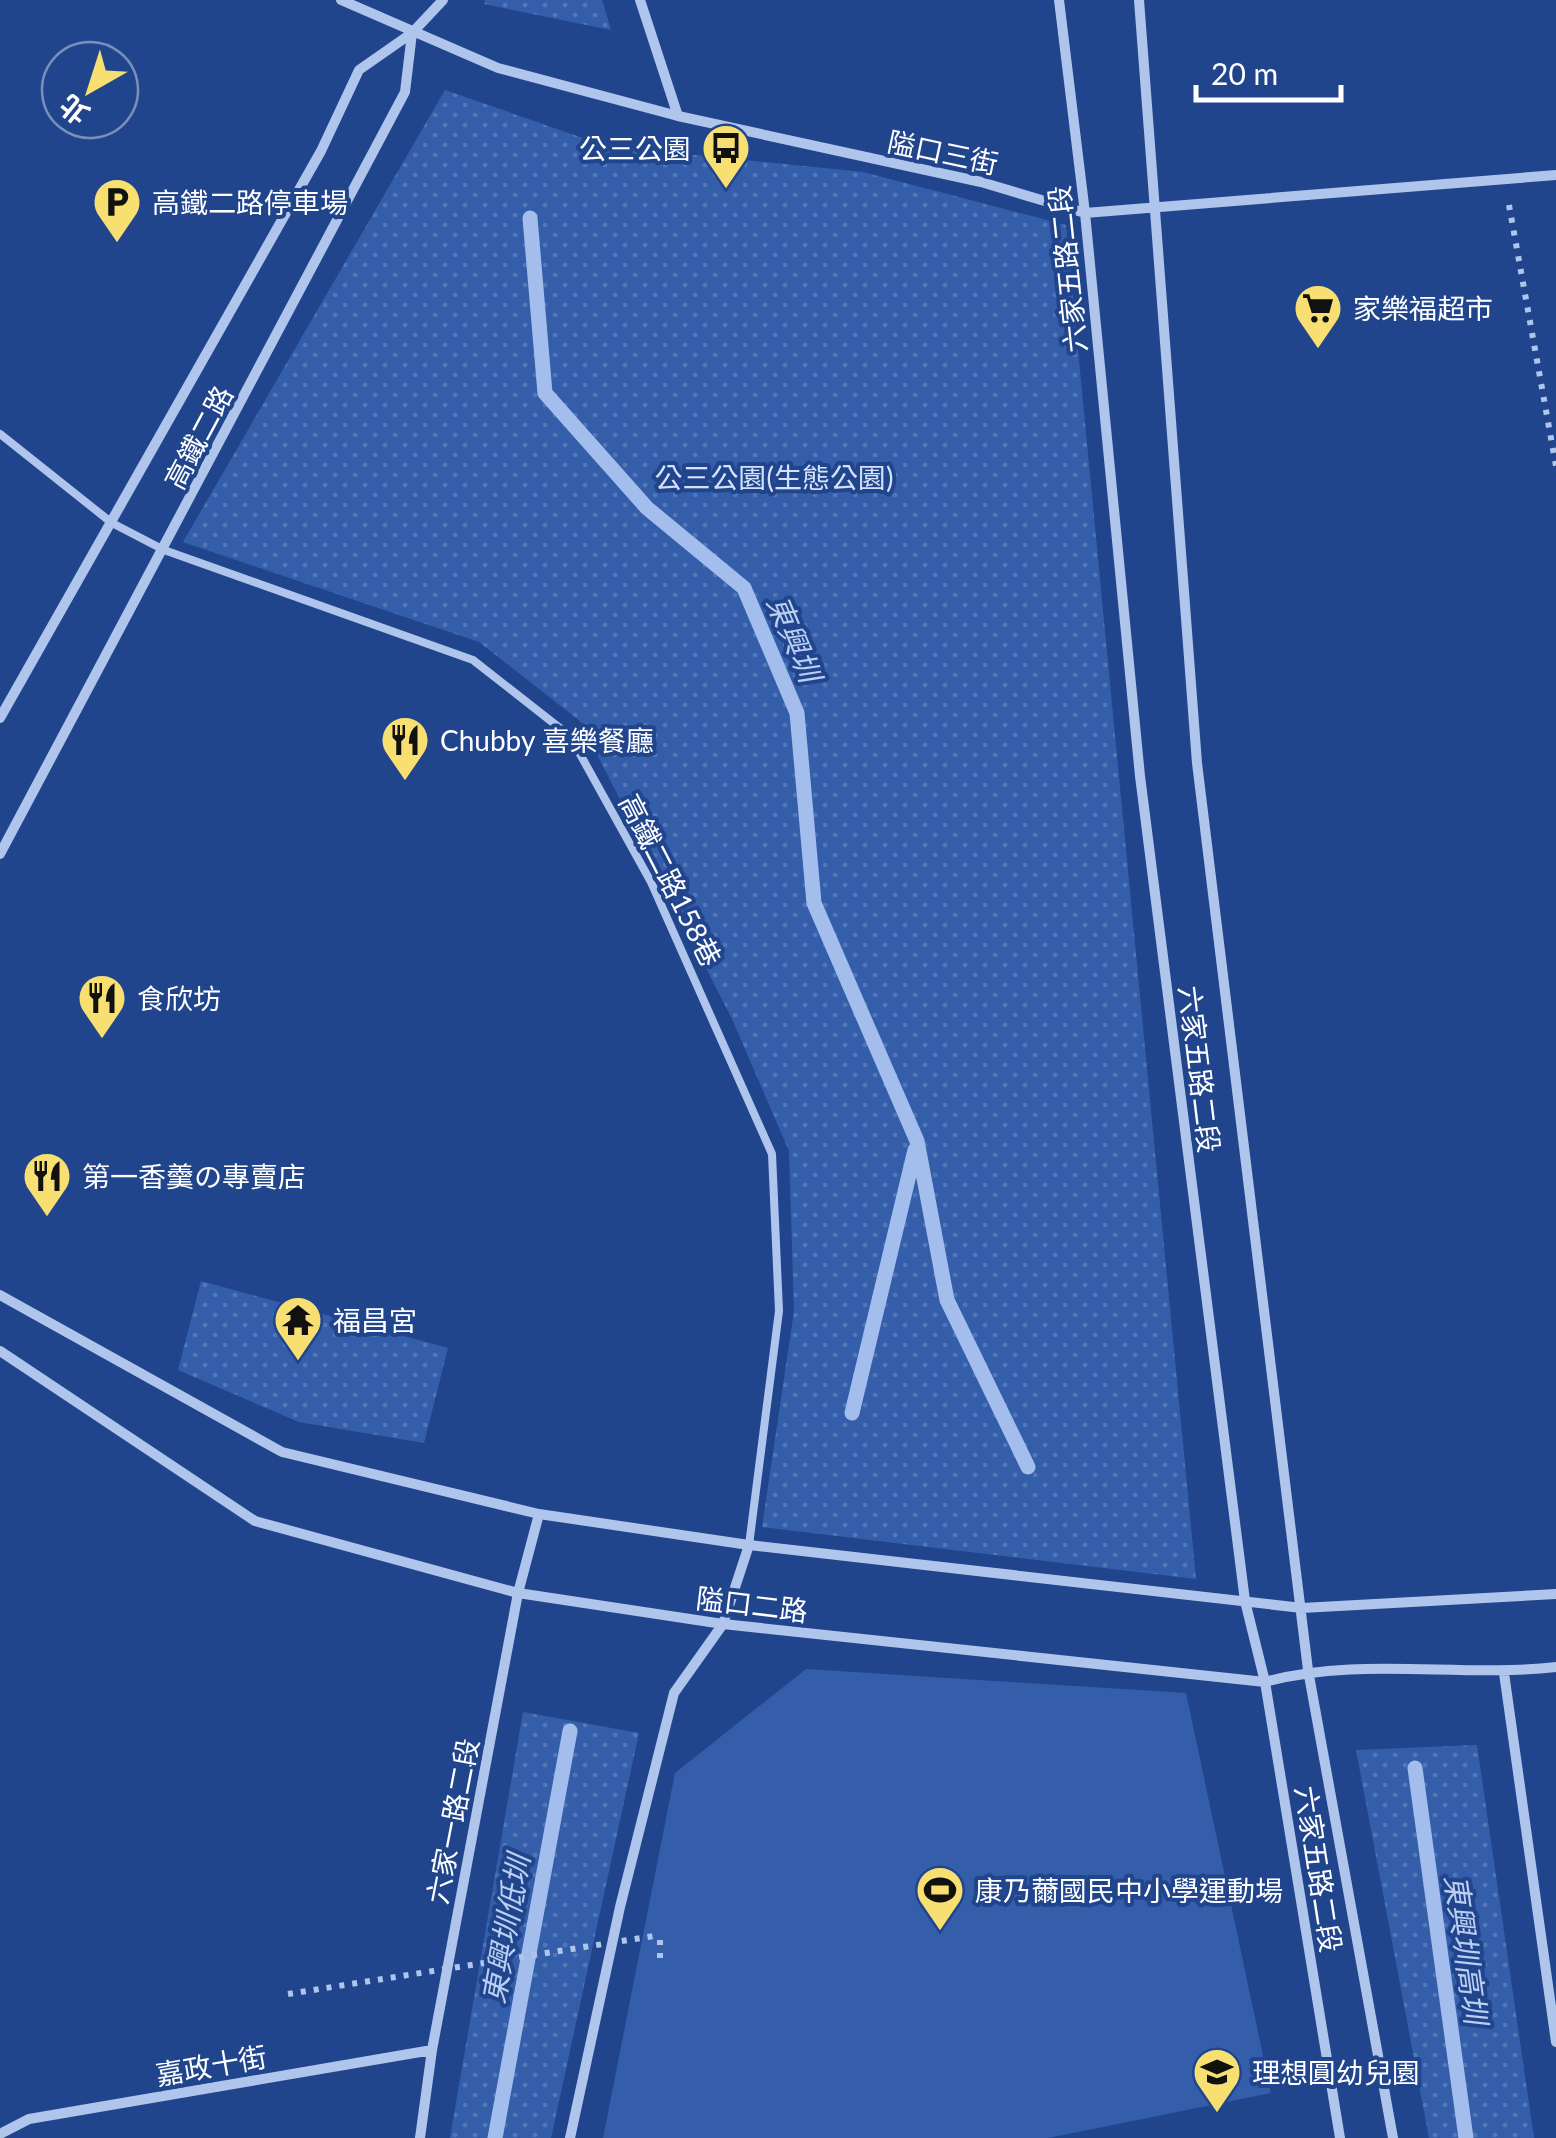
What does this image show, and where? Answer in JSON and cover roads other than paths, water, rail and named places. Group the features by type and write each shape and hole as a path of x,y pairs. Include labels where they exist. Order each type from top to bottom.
{"street":[{"name":"隘口三街","path":"341,0 498,68 678,116 981,182 1085,213 1556,175"},
{"name":"高鐵二路","path":"0,718 321,151 358,70 412,33 443,0"},
{"path":"640,0 678,116"},
{"name":"六家五路二段","path":"1059,0 1085,213 1140,776 1245,1602 1265,1682 1340,2138"},
{"name":"六家五路二段","path":"1139,0 1158,205 1197,763 1308,1670 1393,2138"},
{"name":"高鐵二路","path":"0,854 406,92 412,33"},
{"name":"隘口二路","path":"0,1296 282,1452 539,1514 749,1545 1302,1608 1556,1594"},
{"name":"隘口二路","path":"0,1351 255,1521 518,1593 723,1624 1265,1682 1308,1670 1504,1673 1556,1667"},
{"name":"六家一路二段","path":"420,2138 432,2050 518,1593 539,1514"},
{"path":"570,2138 620,1907 674,1693 723,1624 749,1545"},
{"path":"1504,1673 1556,2042"},
{"name":"嘉政十街","path":"0,2134 28,2120 432,2050"}],"lane":[{"name":"高鐵二路158巷","path":"0,434 112,523 164,550 472,660 570,736 650,882 772,1154 780,1311 749,1545"}],"waterway":[{"name":"東興圳","path":"530,218 545,393 647,508 744,588 797,713 814,903 917,1141 947,1300 1028,1467"},
{"name":"東興圳低圳","path":"852,1413 915,1150"},
{"name":"東興圳低圳","path":"495,2138 570,1731"},
{"name":"東興圳高圳","path":"1415,1768 1466,2138"}],"place":[{"name":"公三公園","path":"726,190"},
{"name":"高鐵二路停車場","path":"117,244"},
{"name":"家樂福超市","path":"1318,350"},
{"name":"Chubby 喜樂餐廳","path":"405,782"},
{"name":"食欣坊","path":"102,1040"},
{"name":"第一香羹の專賣店","path":"47,1218"},
{"name":"福昌宮","path":"298,1362"},
{"name":"康乃薾國民中小學運動場","path":"940,1932"},
{"name":"理想圓幼兒園","path":"1217,2114"}],"park label":[{"name":"公三公園(生態公園)","path":"774,477"}]}
